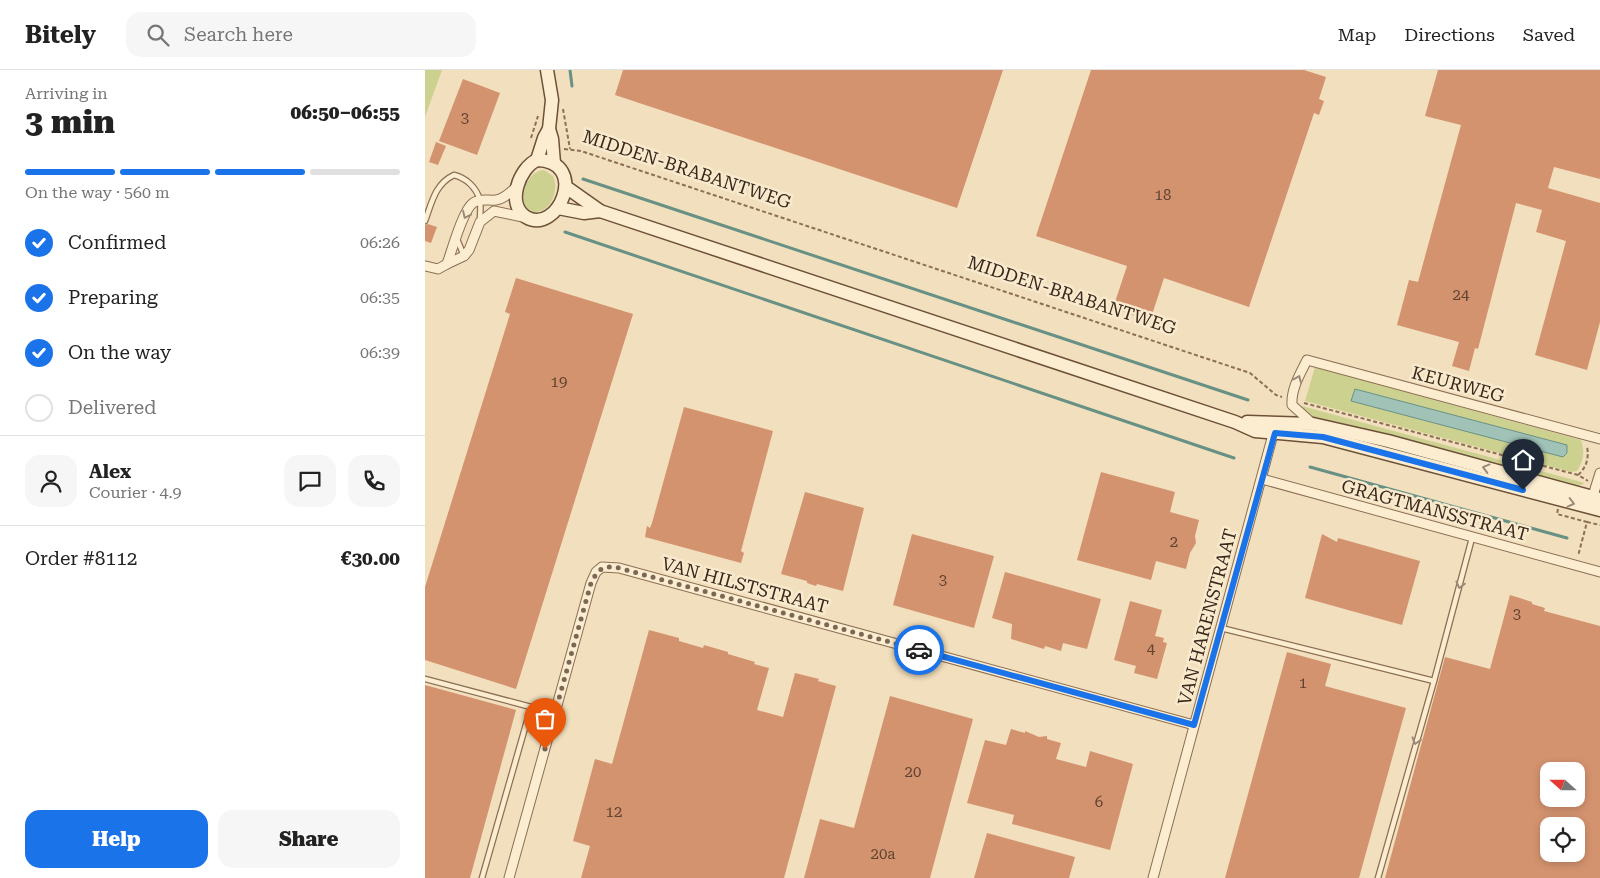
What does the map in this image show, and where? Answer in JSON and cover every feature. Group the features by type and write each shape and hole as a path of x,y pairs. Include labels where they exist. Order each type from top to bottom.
{"street":[{"path":"537,160 549,129 552,100 547,70"},
{"path":"425,266 438,269 464,256 469,250 480,222 494,212 542,219 552,215 558,208 565,187 565,178 560,169 541,147"},
{"path":"527,218 519,210 515,198 524,170 530,163 537,160 554,163"},
{"path":"447,264 467,211 473,203 479,200 498,200 519,184"},
{"path":"565,187 600,211 1235,422 1323,437 1559,500 1596,504"},
{"path":"558,208 584,212 600,211"},
{"name":"KEURWEG","path":"1291,400 1297,380 1307,360 1600,439"},
{"path":"1291,400 1292,405 1313,424"},
{"path":"1275,428 1313,424 1388,441 1596,504"},
{"name":"VAN HARENSTRAAT","path":"1153,878 1275,428"},
{"path":"1596,504 1597,483 1600,473"},
{"name":"GRAGTMANSSTRAAT","path":"1262,479 1600,572"},
{"name":"VAN HILSTSTRAAT","path":"509,878 591,583 596,572 602,567 619,568 1194,725"}],"lane":[{"path":"425,221 435,193 444,179 454,175 463,177 469,182 479,200 480,222"},
{"path":"457,238 464,256"},
{"path":"1377,878 1434,681 1472,538"},
{"path":"1221,628 1434,681"},
{"path":"425,679 531,707 482,878"}],"path":[{"path":"539,116 532,133 541,147"},
{"name":"MIDDEN-BRABANTWEG","path":"541,147 581,151 1250,373 1276,395 1291,400 1578,475 1585,480 1597,483"},
{"path":"1578,475 1588,460 1585,435"},
{"path":"1559,500 1557,514 1600,525"},
{"path":"1575,565 1587,522"}],"green space":[{"path":"425,70 442,70 425,117"},
{"path":"544,170 553,176 555,182 554,194 549,205 539,212 533,212 525,206 525,189 534,174"},
{"path":"1315,367 1581,440 1583,448 1582,460 1577,471 1571,472 1305,401","holes":["1354,390 1563,457 1352,401"]},
{"path":"1302,406 1585,483 1577,487 1306,416"}],"water":[{"path":"1355,389 1567,445 1567,453 1563,457 1351,401"}],"building":[{"path":"623,70 1003,70 957,208 615,95"},
{"path":"1091,70 1304,70 1326,77 1319,99 1324,101 1319,115 1314,113 1249,307 1164,278 1150,321 1113,308 1127,266 1036,236"},
{"path":"1438,70 1600,70 1600,179 1554,167 1548,188 1600,203 1600,322 1587,370 1535,355 1566,241 1536,232 1542,210 1516,203 1478,349 1475,348 1469,371 1452,366 1459,342 1397,325 1409,280 1418,282 1461,125 1425,116"},
{"path":"463,79 500,93 477,155 439,141"},
{"path":"436,142 446,146 438,165 429,162"},
{"path":"425,225 437,227 431,243 425,241"},
{"path":"516,278 633,314 516,689 425,660 425,587 510,314 505,312"},
{"path":"684,407 773,431 741,551 744,553 741,563 645,537 647,526 650,528 652,523"},
{"path":"1101,472 1175,492 1170,512 1199,520 1195,536 1196,543 1190,553 1186,569 1156,561 1151,580 1077,560"},
{"path":"805,492 864,508 843,591 817,584 816,586 807,583 807,581 781,574"},
{"path":"912,534 994,556 974,628 893,605"},
{"path":"1322,534 1337,542 1338,538 1420,561 1402,625 1305,598"},
{"path":"1005,572 1101,599 1087,649 1063,643 1061,651 1045,646 1044,649 1011,639 1012,624 992,618"},
{"path":"1510,595 1545,608 1544,611 1600,626 1600,878 1385,878 1445,657 1490,669"},
{"path":"1130,601 1162,610 1155,636 1164,638 1163,642 1167,643 1157,679 1134,673 1136,666 1114,660"},
{"path":"649,630 679,638 679,641 703,648 704,645 728,652 728,654 769,668 757,710 783,717 795,673 819,679 818,681 836,686 784,878 581,878 590,846 573,841 595,759 612,764"},
{"path":"1287,652 1331,664 1325,686 1406,708 1359,878 1225,878"},
{"path":"425,685 516,710 470,878 425,878"},
{"path":"890,696 973,719 930,878 804,878 820,819 854,828"},
{"path":"1011,729 1025,733 1025,731 1039,737 1047,736 1047,739 1061,743 1056,759 1086,767 1090,751 1133,764 1110,850 1012,824 1014,815 967,803 985,740 1006,745"},
{"path":"987,833 1075,857 1069,878 974,878"}],"waterway":[{"path":"570,70 572,86"},
{"path":"583,179 1248,400"},
{"path":"565,232 1234,458"},
{"path":"1310,467 1567,538"}],"way so far":[{"path":"545,749 591,583 596,572 602,567 619,568 919,650"}],"route":[{"path":"919,650 1194,725 1275,433 1323,437 1523,490"}]}
